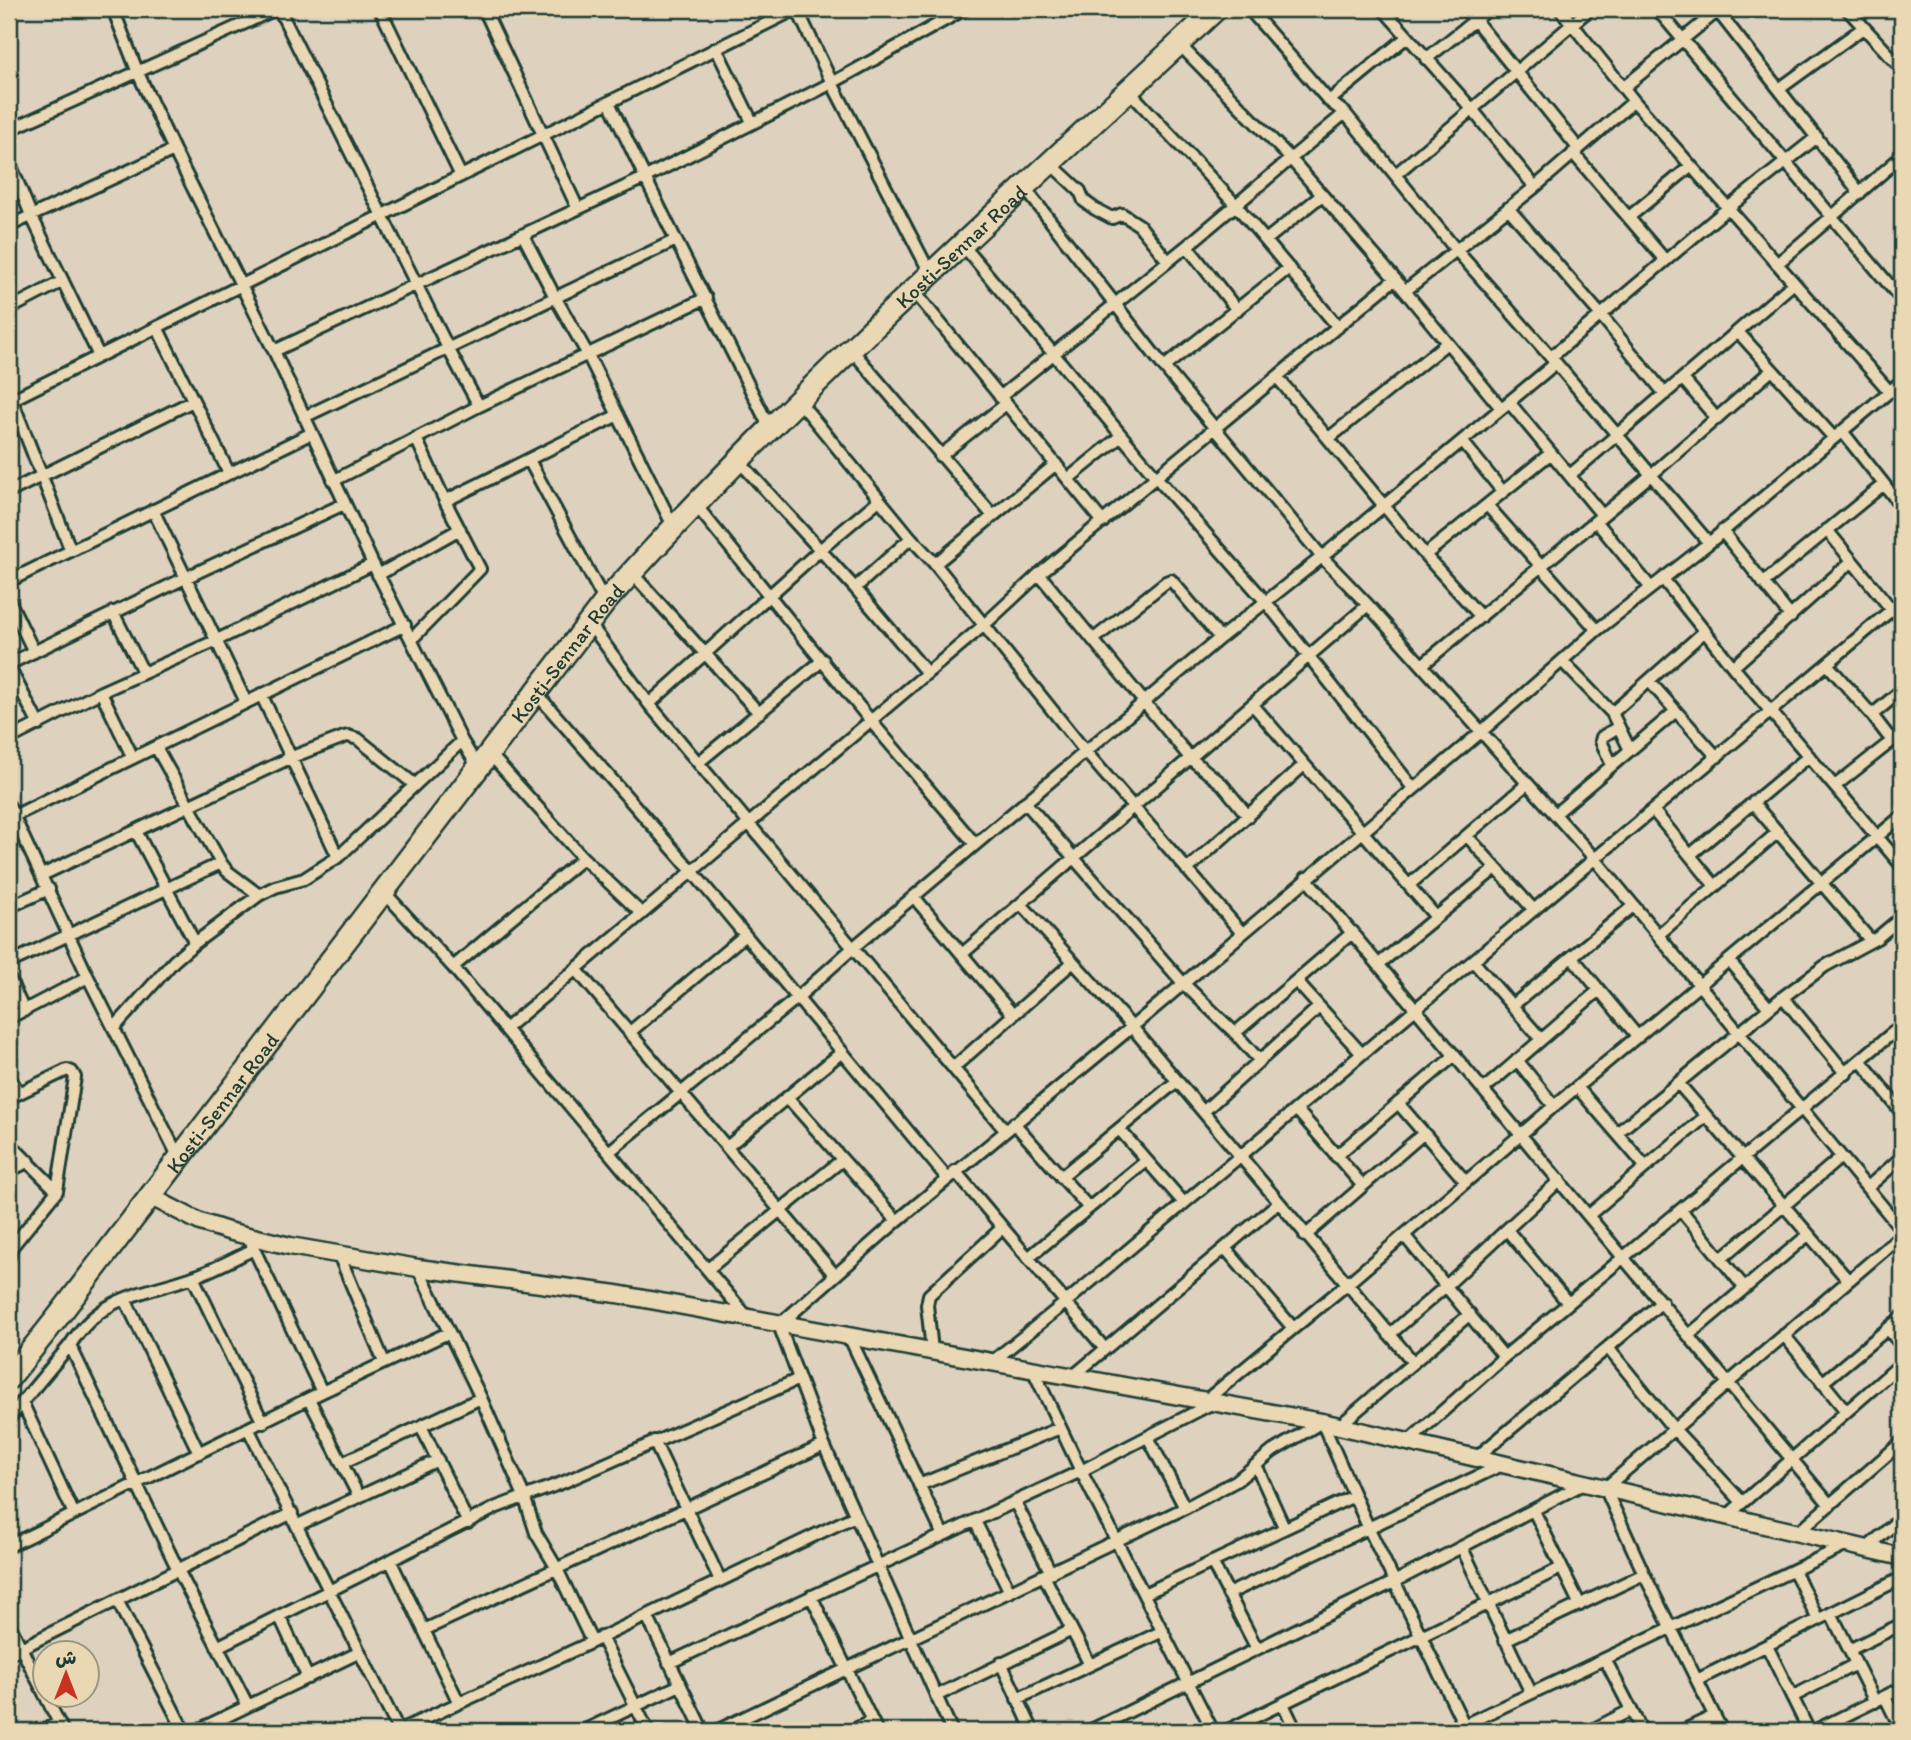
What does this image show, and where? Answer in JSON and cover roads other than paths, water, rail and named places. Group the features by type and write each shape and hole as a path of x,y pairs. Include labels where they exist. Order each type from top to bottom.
{"highway":[{"name":"Kosti-Sennar Road","path":"9,1378 485,762 589,623 673,526 912,290 1216,9"}],"street":[{"path":"113,9 138,73 174,150 274,351 375,569 462,741 641,913"},
{"path":"9,130 278,9 479,406"},
{"path":"380,9 461,176"},
{"path":"484,9 578,209"},
{"path":"71,551 10,400 796,9 930,273"},
{"path":"274,351 644,178 832,83 965,9"},
{"path":"1249,9 1329,100 1345,113 1457,251 1709,543"},
{"path":"1383,9 1471,108 1535,187"},
{"path":"1466,9 1665,260"},
{"path":"1426,59 1489,9"},
{"path":"779,1325 834,1274 1009,1126 1132,1027 1481,732 1597,630 1709,543 1898,386 1794,283 1623,88 1560,9"},
{"path":"1395,174 1590,9"},
{"path":"1657,9 1902,300"},
{"path":"1623,88 1718,9 1860,193"},
{"path":"1847,9 1902,69"},
{"path":"1779,89 1863,28"},
{"path":"1329,100 1407,37"},
{"path":"1179,44 1290,158 1395,279 1447,344 1551,453 1570,475 1651,588"},
{"path":"716,48 752,122"},
{"path":"1129,91 1235,204 1338,327"},
{"path":"1405,291 1535,187 1634,100"},
{"path":"609,102 674,241 706,298 770,429"},
{"path":"940,456 1054,353 1345,113"},
{"path":"610,1152 797,998 1220,638 1505,405 1600,314 1817,137"},
{"path":"9,226 174,150"},
{"path":"1777,264 1902,156"},
{"path":"9,161 31,215 99,356"},
{"path":"1050,163 1080,191 1084,201 1095,209 1112,218 1122,214 1139,225 1168,261"},
{"path":"1629,217 1690,166"},
{"path":"1024,187 1164,367 1322,557 1595,859 1902,1233 1605,1488"},
{"path":"1266,240 1322,195"},
{"path":"1508,208 1665,394"},
{"path":"523,236 587,354 673,526"},
{"path":"304,417 674,241"},
{"path":"962,244 1121,436 1266,602 1413,788"},
{"path":"1187,246 1237,310"},
{"path":"1164,367 1289,268"},
{"path":"505,1029 983,626 1039,574 1395,279"},
{"path":"9,309 63,282"},
{"path":"1570,475 1794,283"},
{"path":"912,290 1103,522"},
{"path":"333,481 479,406 706,298"},
{"path":"157,327 229,473"},
{"path":"1739,332 1772,370 1884,484 1902,507"},
{"path":"1329,438 1447,344"},
{"path":"851,349 993,516"},
{"path":"1422,665 1542,567 1772,370"},
{"path":"1277,377 1425,555 1481,617"},
{"path":"1683,379 1717,419"},
{"path":"798,400 1085,751 1242,933"},
{"path":"9,492 193,401"},
{"path":"445,500 618,415"},
{"path":"9,581 312,433"},
{"path":"1068,479 1121,436"},
{"path":"411,640 479,572 480,566 416,438"},
{"path":"1462,441 1503,492"},
{"path":"1425,555 1551,453"},
{"path":"529,460 606,602"},
{"path":"738,460 855,588 927,673"},
{"path":"935,565 1056,464"},
{"path":"1763,583 1884,484"},
{"path":"649,704 879,500"},
{"path":"39,725 9,665 113,612 344,504"},
{"path":"695,504 870,720 975,844"},
{"path":"1487,505 1597,630"},
{"path":"153,510 246,702"},
{"path":"9,739 143,672 460,529"},
{"path":"1827,530 1892,610"},
{"path":"1722,531 1791,617"},
{"path":"855,588 911,538"},
{"path":"1733,667 1852,561"},
{"path":"632,573 759,713"},
{"path":"1039,574 1191,759 1222,784 1248,816"},
{"path":"1663,579 1733,667 1902,866"},
{"path":"1094,639 1171,580 1220,638"},
{"path":"9,600 34,652"},
{"path":"993,1361 1902,601"},
{"path":"962,954 1368,605"},
{"path":"113,612 143,672"},
{"path":"589,623 649,704 954,1067 1089,1208"},
{"path":"179,1158 88,977 11,811 156,747 405,625"},
{"path":"1612,713 1705,632"},
{"path":"698,762 823,660"},
{"path":"1562,661 1612,713 1630,750"},
{"path":"1827,664 1892,741"},
{"path":"1649,681 1717,757"},
{"path":"1872,715 1902,690"},
{"path":"101,692 132,758"},
{"path":"536,693 692,871 842,1052 1002,1228 1105,1349"},
{"path":"261,694 338,857"},
{"path":"1253,705 1436,917"},
{"path":"1555,814 1676,711"},
{"path":"1612,765 1601,741 1602,737 1618,727"},
{"path":"1835,786 1902,733"},
{"path":"42,875 292,757 344,737 353,737 414,784"},
{"path":"114,1028 174,961 195,943 259,895 304,879 338,857 462,741"},
{"path":"156,747 221,863 227,871 259,895"},
{"path":"1689,855 1810,756"},
{"path":"1187,870 1304,765"},
{"path":"1409,886 1528,784"},
{"path":"1025,802 1183,983 1235,1033 1259,1061"},
{"path":"1753,803 1871,942"},
{"path":"1653,810 1715,886"},
{"path":"669,1663 1081,1471 1210,1401 1554,1106 1902,816"},
{"path":"136,831 195,943"},
{"path":"1658,935 1778,832"},
{"path":"1467,836 1534,910"},
{"path":"453,967 583,858"},
{"path":"9,963 221,863"},
{"path":"1379,964 1496,868"},
{"path":"1306,878 1830,1505"},
{"path":"9,907 48,889"},
{"path":"384,892 453,967 749,1319"},
{"path":"914,897 1013,1015"},
{"path":"1021,904 1132,1027 1413,1362"},
{"path":"1512,1006 1633,906"},
{"path":"1617,1133 1783,997 1825,966 1871,942 1902,917"},
{"path":"1235,1033 1353,932"},
{"path":"630,1032 745,935"},
{"path":"1572,957 1638,1037"},
{"path":"1473,961 1541,1039"},
{"path":"1729,961 1769,1009"},
{"path":"954,1067 1072,963"},
{"path":"576,969 834,1274"},
{"path":"9,1018 88,977"},
{"path":"9,978 24,1011"},
{"path":"1296,982 1362,1054"},
{"path":"1484,1088 1599,990"},
{"path":"1783,997 1846,1074"},
{"path":"1203,1112 1319,1007"},
{"path":"1409,1441 1504,1357 1902,1025"},
{"path":"727,1147 842,1052"},
{"path":"1336,1156 1455,1055"},
{"path":"1517,1060 1554,1106"},
{"path":"1861,1061 1900,1106"},
{"path":"9,1077 14,1096 66,1070 72,1072 75,1077 57,1191 10,1250"},
{"path":"1061,1177 1177,1081"},
{"path":"1678,1083 1848,1280"},
{"path":"1577,1087 1646,1166"},
{"path":"788,1098 897,1221"},
{"path":"1398,1103 1466,1182"},
{"path":"1297,1109 1363,1186"},
{"path":"1589,1215 1706,1116"},
{"path":"1119,1129 1184,1203"},
{"path":"1305,1236 1424,1133"},
{"path":"9,1143 57,1191"},
{"path":"1721,1259 1841,1157"},
{"path":"1867,1188 1902,1157"},
{"path":"708,1269 842,1160"},
{"path":"9,1171 29,1161"},
{"path":"1028,1258 1146,1161"},
{"path":"1389,1335 1560,1180"},
{"path":"152,1194 159,1201 200,1222 251,1243 617,1294 1322,1422 1902,1557"},
{"path":"1072,1377 1278,1203"},
{"path":"1681,1210 1744,1287"},
{"path":"932,1350 927,1305 929,1295 1002,1228"},
{"path":"1507,1230 1568,1303"},
{"path":"1404,1235 1504,1357"},
{"path":"1689,1335 1808,1235"},
{"path":"9,1418 71,1345 91,1317 111,1304 193,1277 251,1243"},
{"path":"251,1243 322,1392"},
{"path":"1225,1248 1293,1328"},
{"path":"340,1255 384,1362"},
{"path":"418,1268 481,1398 524,1496 536,1533 648,1731"},
{"path":"193,1277 263,1423"},
{"path":"125,1299 199,1453"},
{"path":"1477,1457 1662,1303"},
{"path":"1339,1426 1470,1314"},
{"path":"1822,1383 1902,1317"},
{"path":"779,1325 824,1445 911,1637 950,1731"},
{"path":"1888,1329 1902,1346"},
{"path":"9,1546 448,1333"},
{"path":"1784,1335 1846,1411"},
{"path":"849,1336 943,1535"},
{"path":"71,1345 178,1570 248,1706"},
{"path":"1608,1348 1672,1428 1742,1502"},
{"path":"1727,1516 1902,1363"},
{"path":"1034,1370 1081,1471 1213,1731"},
{"path":"217,1647 524,1496 564,1482 799,1379"},
{"path":"342,1463 481,1398"},
{"path":"309,1399 359,1497"},
{"path":"22,1402 74,1514"},
{"path":"716,1731 1185,1508 1236,1481 1273,1451 1322,1422"},
{"path":"1322,1422 1369,1529 1466,1728"},
{"path":"421,1426 468,1523"},
{"path":"919,1485 1060,1428"},
{"path":"249,1430 398,1731 426,1726 459,1703 855,1516"},
{"path":"1148,1437 1185,1508"},
{"path":"654,1441 720,1580"},
{"path":"1797,1533 1902,1442"},
{"path":"424,1630 824,1445"},
{"path":"298,1525 438,1460"},
{"path":"1228,1594 1506,1464"},
{"path":"1256,1465 1284,1528"},
{"path":"1089,1731 1462,1548 1585,1483"},
{"path":"1605,1488 1644,1574 1722,1731"},
{"path":"1144,1594 1354,1496"},
{"path":"1015,1502 1090,1665"},
{"path":"1534,1511 1580,1605"},
{"path":"9,1654 292,1513"},
{"path":"1867,1548 1902,1517"},
{"path":"975,1521 1010,1592"},
{"path":"1451,1731 1466,1728 1531,1693 1847,1545"},
{"path":"1462,1548 1531,1693"},
{"path":"391,1562 459,1703"},
{"path":"1212,1562 1257,1649"},
{"path":"1226,1731 1561,1567"},
{"path":"1794,1570 1818,1620"},
{"path":"1505,1640 1644,1574"},
{"path":"1697,1680 1902,1578"},
{"path":"811,1596 874,1726 851,1731"},
{"path":"117,1600 184,1731"},
{"path":"1831,1613 1856,1664 1902,1731"},
{"path":"647,1616 703,1731"},
{"path":"280,1617 308,1678"},
{"path":"9,1624 61,1727 40,1731"},
{"path":"1849,1650 1902,1624"},
{"path":"936,1696 1072,1630"},
{"path":"1017,1699 1163,1631"},
{"path":"1767,1646 1809,1731"},
{"path":"196,1731 360,1652"},
{"path":"1605,1659 1642,1731"},
{"path":"1001,1663 1033,1731"},
{"path":"1792,1697 1856,1664"},
{"path":"583,1731 680,1685"},
{"path":"1814,1731 1902,1688"},
{"path":"1283,1704 1296,1731"},
{"path":"1590,1731 1631,1710"},
{"path":"1682,1731 1714,1716"}]}
